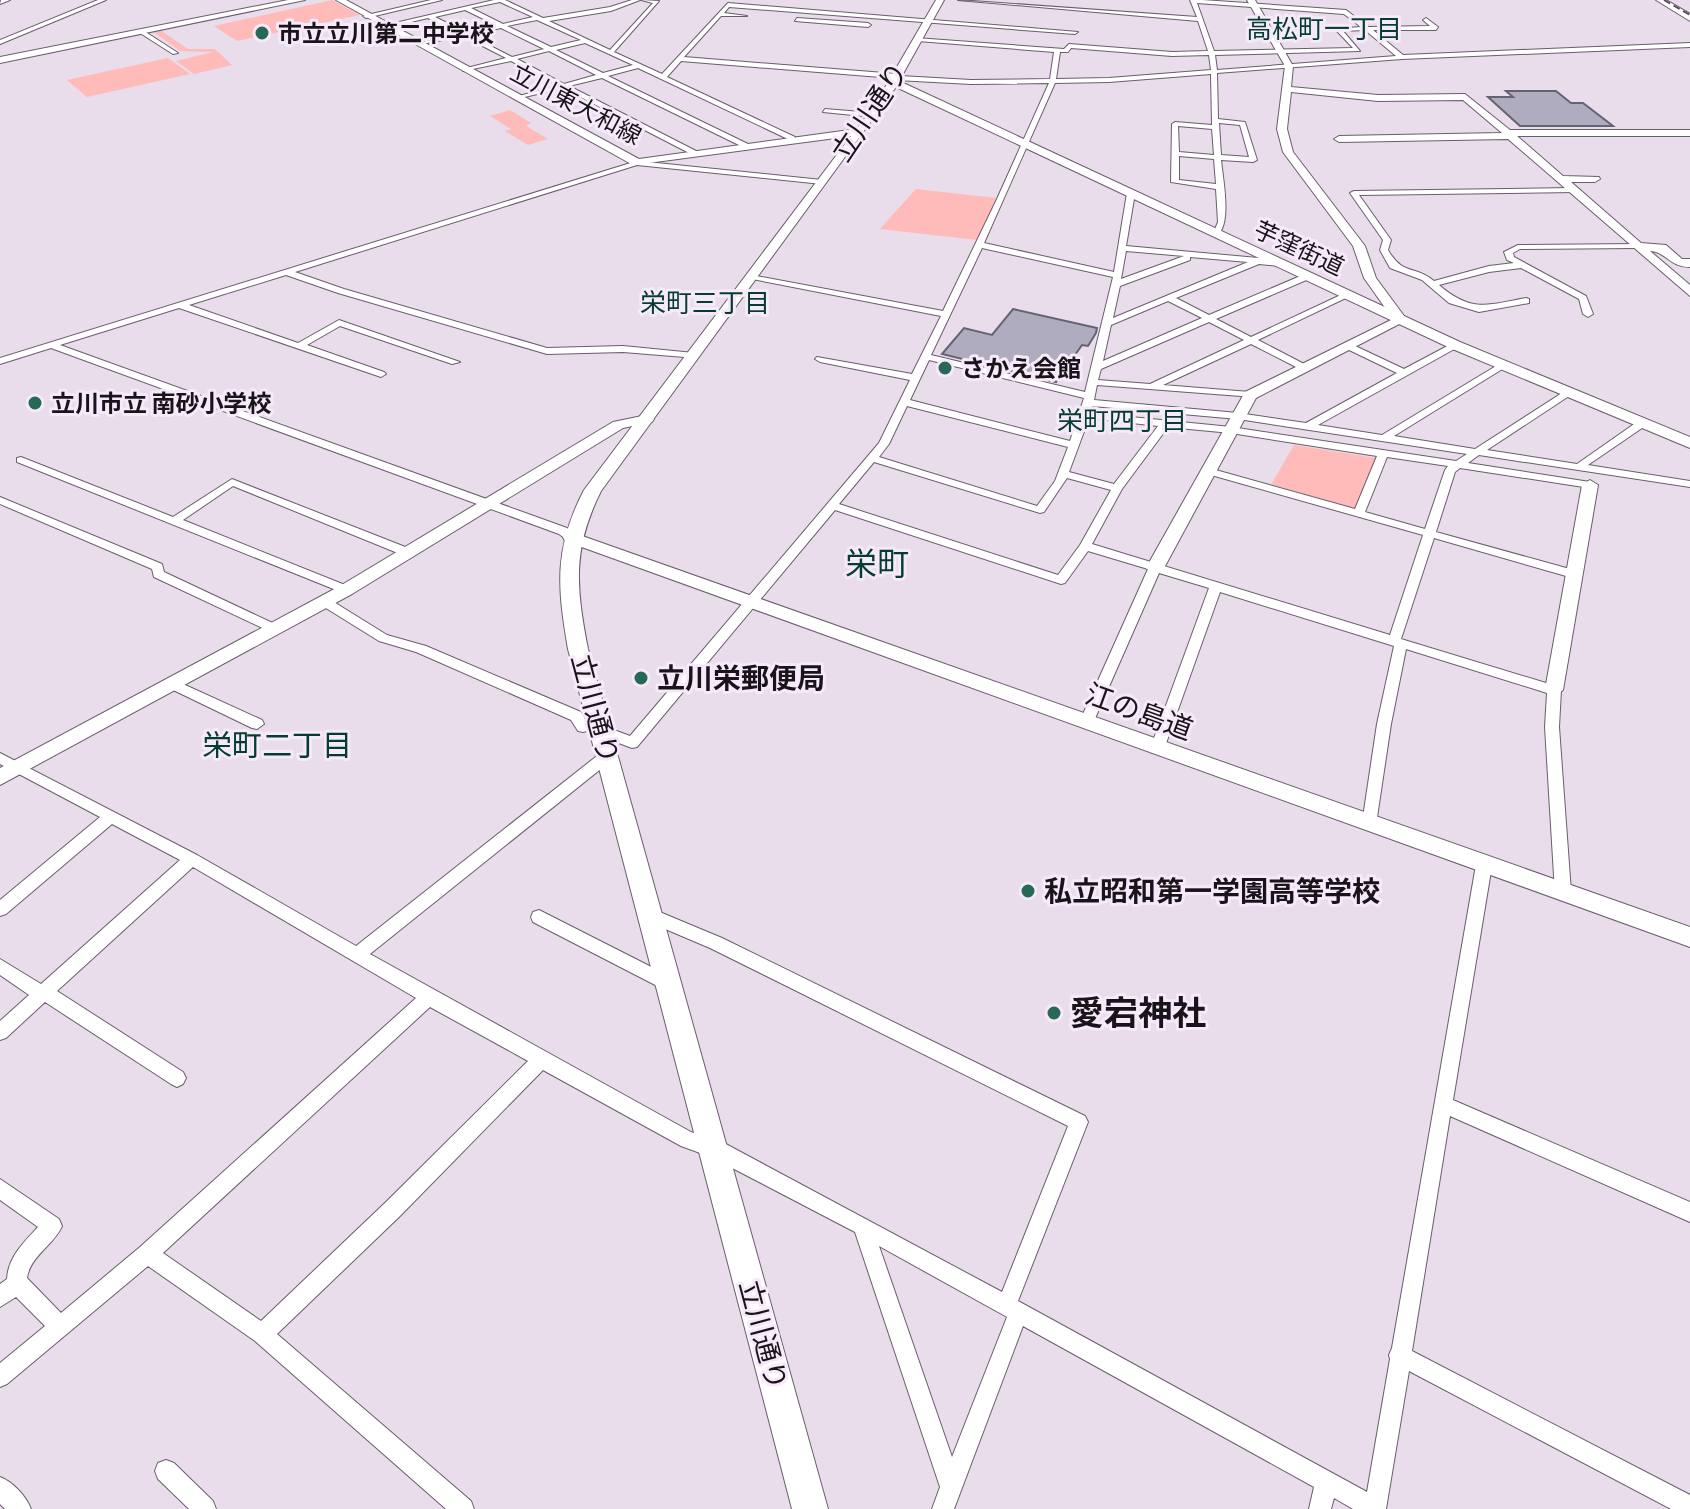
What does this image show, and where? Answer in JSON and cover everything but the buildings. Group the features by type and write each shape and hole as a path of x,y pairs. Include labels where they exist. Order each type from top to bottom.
{"main road":[{"path":"0,60 301,0"},
{"name":"立川東大和線","path":"340,0 637,163 792,139 860,132"},
{"name":"立川通り","path":"810,1509 599,726 571,608 567,558 571,537 593,490 873,115 940,0"},
{"path":"1660,0 1690,18"},
{"path":"1672,0 1690,11"},
{"name":"芋窪街道","path":"896,79 1400,320 1565,394 1690,443"}],"street":[{"path":"0,2 7,0"},
{"path":"0,40 103,0"},
{"path":"362,10 439,0"},
{"path":"385,26 501,0 792,139"},
{"path":"419,44 501,26 611,9 637,0"},
{"path":"610,53 657,2 644,0"},
{"path":"961,0 1200,19"},
{"path":"1119,0 1119,13"},
{"path":"1217,234 1222,222 1216,71 1214,53 1193,1 1247,2 1346,12 1402,57"},
{"path":"662,78 730,2 1075,32"},
{"path":"1086,723 1155,568 1250,395 1400,320 1370,278 1359,246 1288,152 1282,129 1289,66 1247,2"},
{"path":"466,8 745,146"},
{"path":"918,39 1066,51 1083,10"},
{"path":"720,14 750,16"},
{"path":"429,16 695,154"},
{"path":"781,18 929,17"},
{"path":"1069,46 1130,52 1358,50 1338,29 1436,28 1426,20"},
{"path":"142,32 175,53"},
{"path":"465,70 584,40"},
{"path":"681,59 896,79 1053,81 1134,78 1402,57 1690,45"},
{"path":"325,602 383,638 421,649 576,716 583,727 599,726 632,743 874,459 928,357 980,245 1053,81 1057,50"},
{"path":"1308,50 1317,64"},
{"path":"1130,52 1134,78"},
{"path":"518,98 637,66"},
{"path":"1288,89 1378,98 1465,97 1690,292"},
{"path":"845,113 850,104"},
{"path":"825,111 873,115"},
{"path":"1175,154 1253,160 1243,123 1175,124 1175,154 1175,182 1220,187"},
{"path":"1537,133 1557,147"},
{"path":"1339,139 1537,133 1690,133"},
{"path":"0,361 637,163 822,182"},
{"path":"1559,179 1595,179"},
{"path":"1526,301 1479,309 1452,301 1434,284 1393,266 1384,250 1387,240 1354,193 1572,190"},
{"path":"874,459 1040,510 1063,474 1085,415 1124,248 1131,193"},
{"path":"980,245 1117,280 1193,256"},
{"path":"1588,314 1583,298 1510,258 1508,252 1512,248 1636,246 1662,248 1679,263 1690,263"},
{"path":"1124,248 1280,263"},
{"path":"1108,323 1256,262"},
{"path":"1434,284 1489,269 1522,265"},
{"path":"286,272 547,351 623,349 694,356"},
{"path":"1097,367 1308,276"},
{"path":"751,278 946,314"},
{"path":"1153,386 1348,295"},
{"path":"1169,298 1303,367"},
{"path":"178,305 381,374"},
{"path":"431,330 446,321"},
{"path":"299,346 339,323 455,362"},
{"path":"406,345 420,336"},
{"path":"51,345 489,503 563,531 571,537"},
{"path":"1307,427 1455,345"},
{"path":"1348,346 1404,373"},
{"path":"928,357 1087,399 1234,423 1383,453 1590,485 1554,690 1552,727 1563,892"},
{"path":"820,359 917,378"},
{"path":"1382,439 1501,366"},
{"path":"1092,382 1250,395"},
{"path":"1369,824 1398,643 1450,470 1565,394"},
{"path":"904,402 1072,445"},
{"path":"1085,415 1166,422 1307,427 1690,484"},
{"path":"6,768 325,602 618,425 647,419"},
{"path":"834,506 1061,580 1085,546 1117,488 1166,422"},
{"path":"1579,467 1641,424"},
{"path":"1359,514 1383,453"},
{"path":"21,460 346,590"},
{"path":"1208,471 1573,574"},
{"path":"1063,474 1117,488"},
{"path":"174,521 232,482 409,553"},
{"path":"0,500 158,567 158,574 275,629"},
{"name":"江の島道","path":"571,537 1690,937"},
{"path":"1085,546 1554,690"},
{"path":"1157,749 1216,586"},
{"path":"172,684 257,724"},
{"path":"358,954 607,756"},
{"path":"6,768 192,859 429,997 687,1140 715,1149 862,1226 1375,1509 1484,865"},
{"path":"0,909 109,818"},
{"path":"0,1032 192,859"},
{"path":"650,915 716,943 1079,1122 943,1509"},
{"path":"539,917 669,984"},
{"path":"0,966 177,1078"},
{"path":"0,1377 147,1254 429,997"},
{"path":"262,1334 393,1209 542,1059"},
{"path":"1445,1105 1690,1212"},
{"path":"0,1188 52,1226 18,1262 8,1290 60,1326"},
{"path":"862,1226 952,1488"},
{"path":"147,1254 262,1334 463,1509"},
{"path":"1399,1355 1690,1507"},
{"path":"166,1471 205,1509"},
{"path":"1320,1509 1326,1482"},
{"path":"0,1488 20,1509"}],"shaded area":[{"path":"332,0 360,15 237,41 214,26"},
{"path":"160,30 188,49 215,49 232,65 194,74 176,61 213,52 180,51 154,32"},
{"path":"168,58 190,74 87,97 67,80"},
{"path":"510,110 531,123 526,126 548,139 528,145 505,131 511,129 490,116"},
{"path":"916,189 996,198 977,240 880,229"},
{"path":"1294,445 1376,458 1356,508 1271,485"}],"railway":[{"path":"1664,0 1690,15"}],"place":[{"name":"市立立川第二中学校","path":"262,33"},
{"name":"さかえ会館","path":"945,368"},
{"name":"立川市立 南砂小学校","path":"35,403"},
{"name":"立川栄郵便局","path":"641,678"},
{"name":"私立昭和第一学園高等学校","path":"1028,891"},
{"name":"愛宕神社","path":"1054,1013"}],"district":[{"name":"高松町一丁目","path":"1324,29"},
{"name":"栄町三丁目","path":"705,303"},
{"name":"栄町四丁目","path":"1122,421"},
{"name":"栄町","path":"877,564"},
{"name":"栄町二丁目","path":"277,746"}]}
